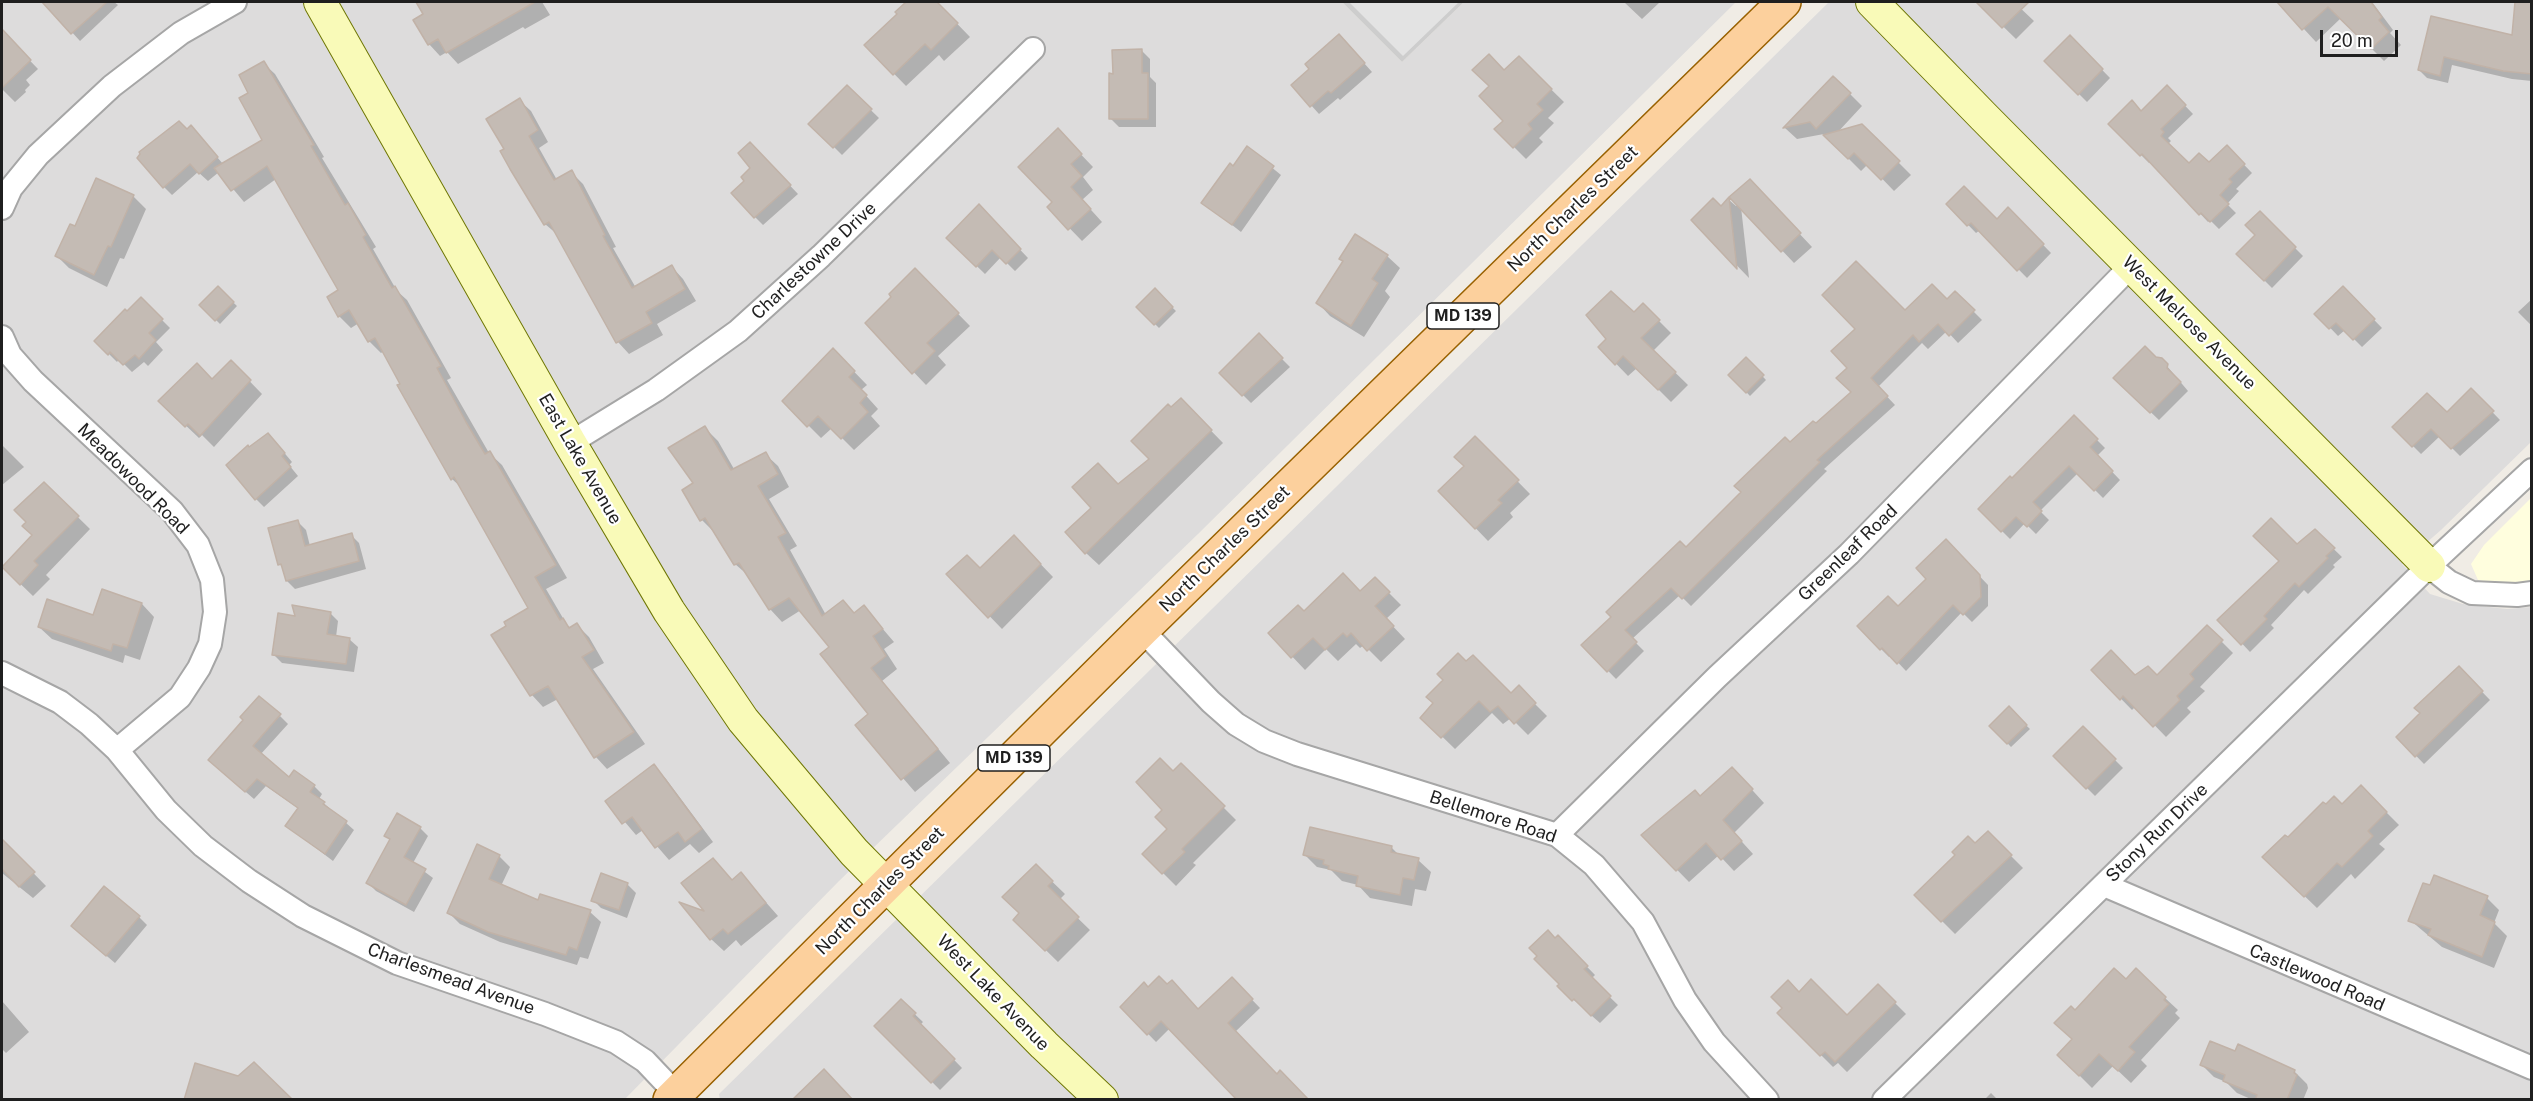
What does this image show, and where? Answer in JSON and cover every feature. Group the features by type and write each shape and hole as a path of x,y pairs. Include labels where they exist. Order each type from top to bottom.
{"main road":[{"name":"North Charles Street","path":"676,1097 1142,630 1784,2"}],"street":[{"path":"2,208 11,188 38,155 112,86 181,33 235,2"},
{"name":"East Lake Avenue","path":"320,2 570,443 669,611 743,720 833,827 886,885"},
{"name":"West Melrose Avenue","path":"1872,2 2429,566 2449,582 2472,593 2517,595 2532,593"},
{"name":"Charlestowne Drive","path":"570,443 681,373 746,324 821,256 1033,49"},
{"name":"Greenleaf Road","path":"1557,834 1849,554 2132,265"},
{"name":"Meadowood Road","path":"2,337 10,355 33,381 172,511 198,545 212,580 214,622 210,644 199,668 180,697 117,750"},
{"name":"Stony Run Drive","path":"1884,1100 2429,566 2532,470"},
{"name":"Bellemore Road","path":"1142,630 1211,702 1236,724 1264,741 1297,754 1557,834 1594,865 1643,922 1685,1000 1714,1042 1767,1100"},
{"name":"Charlesmead Avenue","path":"2,673 60,702 89,724 117,750 166,810 203,846 249,881 303,916 397,963 545,1014 616,1042 645,1061 676,1097"},
{"name":"West Lake Avenue","path":"886,885 1044,1045 1102,1100"},
{"name":"Castlewood Road","path":"2104,885 2532,1068"}],"shaded area":[{"path":"2,2 1342,2 1402,62 1464,2 1736,2 1198,534 839,881 625,1099 2,1100"},
{"path":"1342,2 1464,2 1402,62"},
{"path":"1349,2 1459,2 1403,56"},
{"path":"1829,2 2531,2 2531,442 2441,530 2402,564 2430,594 2463,604 2507,609 2531,607 2531,1099 720,1100 719,1094"},
{"path":"2531,498 2531,582 2506,586 2478,580 2471,564 2484,545"}],"building":[{"path":"42,2 107,2 71,34"},
{"path":"416,2 535,2 446,53 438,39 428,45 413,20 423,14"},
{"path":"906,2 937,2 958,23 931,50 925,44 893,75 864,45 897,14 895,12"},
{"path":"1976,2 2029,2 2002,28"},
{"path":"2277,2 2371,2 2382,17 2379,20 2389,32 2371,49 2328,7 2302,30"},
{"path":"2515,2 2532,2 2532,74 2503,71 2444,57 2440,76 2418,70 2431,16 2512,35"},
{"path":"2,29 31,60 2,88"},
{"path":"1339,34 1365,63 1331,93 1328,91 1310,107 1291,85 1309,69 1305,64"},
{"path":"2070,35 2103,69 2078,95 2044,61"},
{"path":"1142,49 1142,73 1148,73 1148,119 1109,119 1109,73 1113,74 1112,50"},
{"path":"1489,54 1504,70 1519,56 1552,89 1537,104 1543,110 1528,124 1532,129 1513,148 1494,129 1503,121 1479,96 1489,86 1472,70"},
{"path":"264,61 314,145 311,146 345,205 348,203 366,235 363,237 392,288 395,286 441,366 437,368 466,422 485,454 490,451 556,565 535,577 560,620 563,618 569,628 577,623 594,650 582,657 634,732 594,758 548,686 530,696 491,635 506,626 504,622 528,608 454,477 451,480 397,385 400,384 375,338 368,342 349,310 338,317 327,297 338,290 267,166 231,191 214,168 262,140 239,98 248,93 239,75"},
{"path":"1833,76 1851,93 1816,129 1810,122 1783,128"},
{"path":"847,85 872,109 833,148 808,124"},
{"path":"2167,85 2186,105 2161,129 2164,132 2161,136 2189,163 2199,153 2209,162 2227,145 2245,164 2229,179 2232,182 2220,195 2229,204 2210,222 2201,213 2199,215 2142,154 2140,156 2108,124 2132,100 2141,111"},
{"path":"520,98 538,130 529,136 554,180 572,170 605,235 603,236 632,288 672,265 685,289 646,312 652,323 616,343 549,222 544,225 510,169 500,151 504,149 486,119"},
{"path":"179,121 187,129 191,125 218,157 199,174 190,164 163,188 137,158 139,152"},
{"path":"1862,124 1900,161 1881,180 1854,153 1848,159 1823,135"},
{"path":"1058,128 1082,154 1071,164 1082,176 1071,187 1091,209 1068,230 1047,207 1052,202 1018,167"},
{"path":"750,142 791,185 754,218 731,193 744,181 741,177 750,168 738,153"},
{"path":"1247,146 1274,166 1232,225 1201,203 1230,163 1233,166"},
{"path":"96,178 134,195 111,247 108,246 94,275 55,256 70,224 75,226"},
{"path":"1750,179 1801,233 1781,252 1729,197"},
{"path":"1964,186 1997,219 2008,207 2044,244 2017,271 1971,223 1967,226 1946,204"},
{"path":"1729,197 1737,269 1691,220 1713,198 1721,206"},
{"path":"979,204 1021,249 1006,264 992,250 976,267 946,238"},
{"path":"2260,211 2296,247 2264,281 2236,254 2255,235 2245,225"},
{"path":"1355,234 1388,255 1372,279 1378,283 1351,326 1316,303 1343,261 1339,259"},
{"path":"1856,261 1905,310 1932,284 1947,299 1955,291 1975,310 1949,336 1938,324 1919,342 1913,335 1871,378 1888,396 1817,460 1820,462 1682,599 1671,588 1625,630 1637,642 1607,672 1581,645 1611,617 1606,612 1680,541 1686,547 1741,492 1734,486 1785,437 1790,442 1851,392 1836,378 1847,368 1831,351 1855,329 1822,295"},
{"path":"915,268 959,313 927,343 935,351 912,374 865,323"},
{"path":"218,286 234,302 215,321 199,305"},
{"path":"2343,286 2375,319 2353,340 2336,323 2329,329 2314,314"},
{"path":"1155,288 1173,307 1154,325 1136,307"},
{"path":"1611,291 1634,312 1643,303 1660,320 1641,338 1676,372 1658,390 1623,356 1615,365 1598,347 1606,339 1586,315"},
{"path":"141,297 163,319 149,333 156,340 139,359 135,355 123,365 110,352 108,355 94,341 125,309 127,311"},
{"path":"1259,333 1283,358 1242,396 1219,373"},
{"path":"2145,346 2156,357 2162,358 2168,364 2167,368 2181,382 2150,413 2113,378"},
{"path":"833,348 855,371 849,377 867,395 860,403 868,412 841,439 818,416 807,427 782,401"},
{"path":"1746,357 1764,375 1746,393 1728,375"},
{"path":"231,360 251,380 200,436 188,424 185,427 158,401 197,363 212,379"},
{"path":"2471,388 2494,411 2451,449 2431,429 2412,447 2392,427 2427,393 2447,412"},
{"path":"1181,398 1212,430 1085,554 1065,532 1091,508 1072,487 1098,463 1118,484 1149,459 1131,441 1168,404 1171,407"},
{"path":"2074,415 2098,439 2090,447 2113,471 2094,491 2069,466 2033,502 2042,511 2027,527 2016,517 2001,532 1978,509"},
{"path":"705,426 731,470 766,452 778,474 758,486 786,533 778,537 822,616 843,600 854,613 864,605 883,629 873,636 886,656 871,668 938,749 901,780 855,725 868,714 820,654 829,647 789,598 769,610 739,563 734,565 705,518 700,521 682,490 693,483 668,448"},
{"path":"268,433 285,453 282,456 291,467 255,500 226,465 248,445 249,447"},
{"path":"1475,436 1519,480 1498,500 1502,503 1475,529 1438,491 1464,466 1454,457"},
{"path":"44,482 79,516 34,561 38,565 20,585 2,567 32,535 22,526 26,522 14,510"},
{"path":"2271,518 2297,544 2315,529 2335,548 2299,587 2295,583 2264,616 2267,619 2241,645 2217,620 2279,561 2253,536"},
{"path":"298,520 305,546 352,533 359,561 286,581 281,564 278,565 268,528"},
{"path":"1014,535 1041,564 988,618 946,574 967,555 980,568"},
{"path":"1946,539 1980,575 1981,597 1963,615 1953,605 1897,664 1857,626 1888,596 1898,606 1926,579 1916,568"},
{"path":"1343,573 1360,591 1375,577 1390,592 1375,606 1394,626 1367,651 1351,633 1347,637 1343,633 1325,650 1313,638 1291,658 1268,633 1298,605 1304,611"},
{"path":"102,589 142,603 127,648 113,644 111,651 38,627 47,599 93,615"},
{"path":"292,605 331,612 327,634 350,638 346,664 272,655 278,613 295,616"},
{"path":"2207,625 2223,640 2190,674 2194,679 2177,696 2180,700 2153,727 2123,696 2120,700 2091,670 2111,650 2135,675 2148,666 2157,675"},
{"path":"1458,653 1466,661 1473,655 1511,693 1519,685 1536,703 1514,724 1498,706 1490,712 1479,701 1441,738 1420,718 1433,703 1426,697 1443,680 1437,674"},
{"path":"2459,666 2483,691 2415,757 2396,737 2420,713 2414,708"},
{"path":"259,696 281,714 253,746 289,777 294,770 315,785 310,792 347,821 325,854 285,826 298,808 257,779 245,792 208,760 243,720 240,717"},
{"path":"2009,706 2027,725 2007,744 1989,726"},
{"path":"2083,726 2116,759 2086,789 2053,756"},
{"path":"1160,758 1173,771 1181,763 1225,806 1182,849 1185,852 1162,874 1142,854 1167,829 1155,817 1162,810 1136,782"},
{"path":"654,764 702,829 685,842 678,832 655,848 632,817 622,824 605,801"},
{"path":"1732,767 1753,789 1723,820 1742,841 1721,860 1706,843 1676,871 1641,835 1695,790 1700,796"},
{"path":"2361,785 2387,812 2368,831 2373,836 2342,867 2337,863 2304,897 2262,857 2285,835 2288,837 2323,802 2326,804 2334,796 2342,804"},
{"path":"397,813 421,827 404,857 426,869 406,905 366,883 390,839 384,836"},
{"path":"1310,827 1392,846 1391,852 1419,858 1414,880 1403,878 1400,895 1356,886 1358,876 1328,869 1329,866 1323,864 1324,860 1303,855"},
{"path":"1988,831 2012,855 1941,922 1914,895 1955,855 1952,852 1968,836 1975,843"},
{"path":"2,839 35,872 19,887 2,869"},
{"path":"477,844 500,855 489,879 538,900 540,894 591,910 577,950 569,947 566,955 488,932 447,913"},
{"path":"713,858 732,880 741,872 766,903 728,934 723,929 710,940 679,902 704,911 681,883"},
{"path":"1036,864 1053,881 1048,886 1079,917 1045,951 1013,920 1019,913 1002,897"},
{"path":"601,873 628,883 619,910 591,901"},
{"path":"2434,875 2488,896 2480,915 2495,922 2482,957 2428,935 2431,929 2408,921 2423,883 2430,885"},
{"path":"104,886 140,916 106,956 71,926"},
{"path":"1548,930 1555,938 1558,935 1588,966 1584,969 1611,996 1591,1016 1557,986 1559,984 1534,959 1537,956 1529,948"},
{"path":"2114,968 2126,979 2136,968 2166,997 2164,1000 2169,1004 2129,1047 2135,1052 2118,1071 2099,1054 2079,1076 2057,1055 2072,1039 2054,1023 2071,1006 2075,1010"},
{"path":"1159,976 1167,984 1172,980 1198,1009 1232,977 1253,999 1228,1023 1277,1074 1280,1070 1309,1100 1237,1100 1161,1021 1147,1035 1120,1007 1144,982 1148,987"},
{"path":"1811,979 1847,1015 1878,984 1896,1002 1835,1062 1825,1052 1820,1056 1777,1013 1782,1008 1771,997 1788,980 1799,992"},
{"path":"901,999 916,1013 913,1016 955,1059 931,1083 874,1026"},
{"path":"2210,1041 2235,1051 2238,1044 2295,1070 2294,1073 2297,1075 2287,1100 2255,1100 2257,1095 2223,1081 2225,1075 2200,1065"},
{"path":"254,1062 293,1100 184,1100 195,1063 238,1076"},
{"path":"824,1069 853,1100 792,1100"}]}
